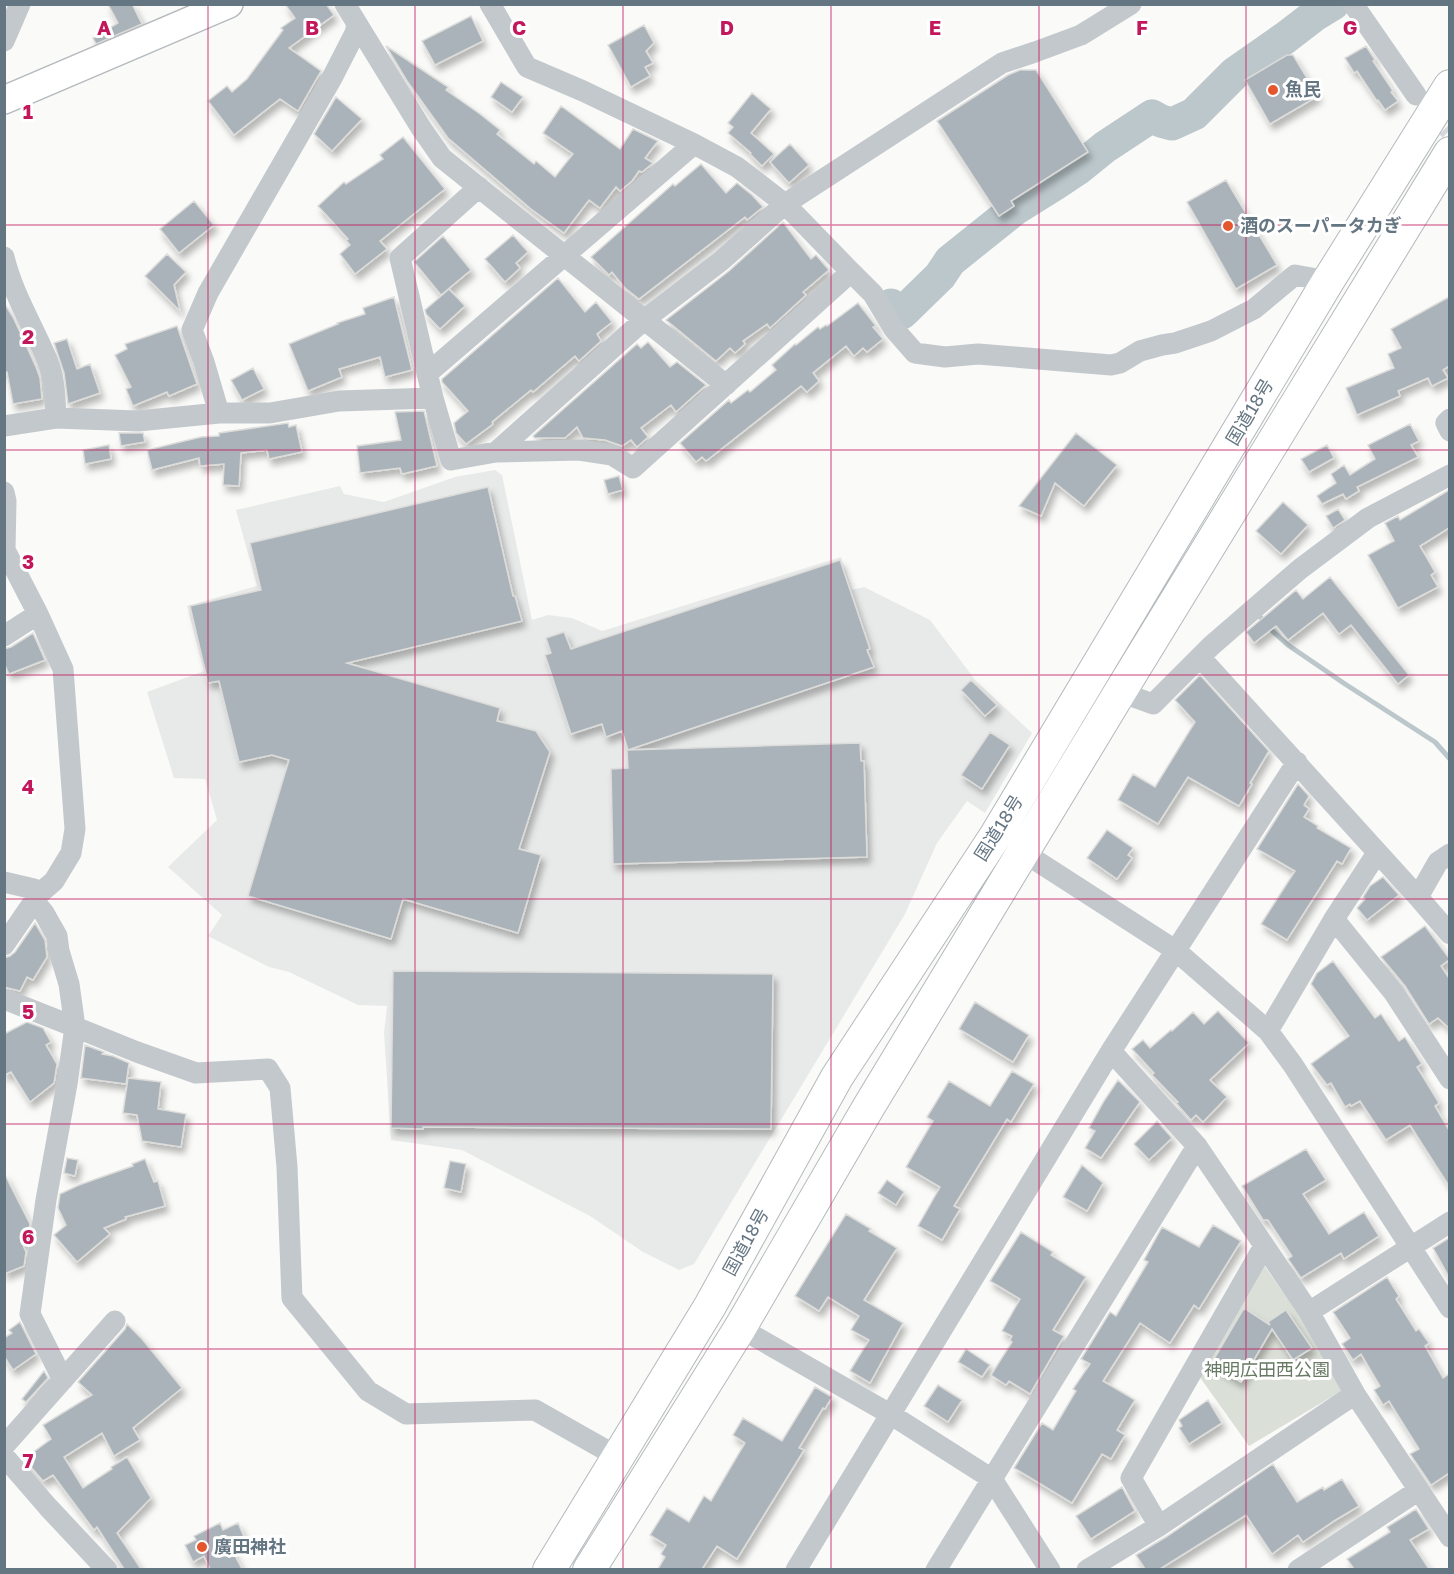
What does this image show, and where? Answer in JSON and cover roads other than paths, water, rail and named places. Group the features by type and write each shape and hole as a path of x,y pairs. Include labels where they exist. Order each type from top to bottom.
{"highway":[{"name":"国道18号","path":"549,1569 710,1306 837,1077 996,835 1328,281 1449,86"},
{"name":"国道18号","path":"589,1569 740,1328 868,1108 1449,153"}],"main road":[{"path":"4,100 229,4"}],"street":[{"path":"4,41 20,4"},
{"path":"345,4 442,158 726,385"},
{"path":"490,4 528,67 584,91 737,166 785,204 873,294 894,329 915,352 945,357 978,354 1111,365 1120,363 1140,351 1175,343 1210,331 1254,309 1295,275 1328,281"},
{"path":"496,452 644,320 721,261 785,204 1002,63 1081,35 1131,4"},
{"path":"1353,4 1416,95"},
{"path":"219,413 192,330 208,293 332,78 355,33 357,24"},
{"path":"428,373 694,144"},
{"path":"479,187 400,258 433,398 451,460 496,452 579,450 612,455 633,468 851,272"},
{"path":"4,257 16,292 48,363 54,388 56,418"},
{"path":"4,426 56,418 138,421 219,413 270,413 339,401 433,398"},
{"path":"1449,419 1446,423 1449,431"},
{"path":"1120,692 1153,704 1200,657 1300,569 1368,518 1449,475"},
{"path":"4,492 6,501 5,550 63,669 75,829 70,853 54,881 37,897 4,945"},
{"path":"4,636 38,614"},
{"path":"1200,657 1449,934"},
{"path":"796,1569 1111,1051 1296,762"},
{"path":"996,835 1175,950 1268,1031 1293,1065 1449,1308"},
{"path":"1268,1031 1334,919 1377,853"},
{"path":"1418,897 1438,862 1449,854"},
{"path":"4,882 34,889 57,936 69,984 75,1027 46,1200 30,1314 63,1380"},
{"path":"1334,919 1394,993 1449,1079"},
{"path":"4,999 196,1073 268,1069 280,1088 287,1167 292,1298 368,1391 406,1414 535,1410 618,1457"},
{"path":"1111,1051 1197,1146 1309,1312 1355,1394 1449,1534"},
{"path":"936,1569 1197,1146"},
{"path":"1309,1312 1449,1222"},
{"path":"1159,1526 1131,1478 1264,1246"},
{"path":"4,1446 115,1321"},
{"path":"740,1328 890,1414 992,1479 1050,1569"},
{"path":"1087,1569 1159,1526 1355,1394"},
{"path":"4,1456 48,1507 107,1569"},
{"path":"1298,1569 1419,1490"}],"waterway":[{"path":"891,305 902,313 940,276 950,261 1015,209 1079,168 1105,147 1152,116 1172,124 1194,114 1235,73 1333,4"},
{"path":"1257,614 1288,645 1435,742 1450,759"}],"tunnel":[{"path":"1425,105 1450,130"}],"place":[{"name":"魚民","path":"1273,90"},
{"name":"酒のスーパータカぎ","path":"1228,226"},
{"name":"廣田神社","path":"202,1547"}],"park label":[{"name":"神明広田西公園","path":"1267,1370"}]}
